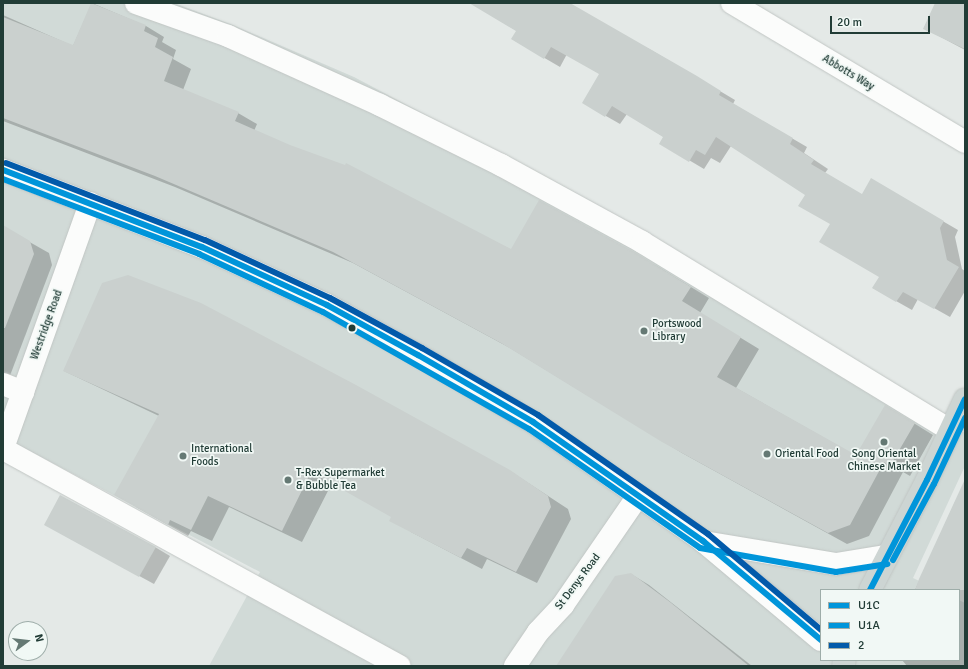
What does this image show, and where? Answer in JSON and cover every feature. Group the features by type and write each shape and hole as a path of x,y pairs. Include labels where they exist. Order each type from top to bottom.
{"main road":[{"path":"870,589 965,399"}],"street":[{"path":"136,3 228,36 380,105 501,165 642,242 950,430"},
{"name":"Abbotts Way","path":"732,3 965,142"},
{"path":"3,170 90,202 202,247 327,305 533,422 703,542 820,639"},
{"name":"Westridge Road","path":"3,448 90,202"},
{"path":"3,384 23,392"},
{"path":"3,448 400,666"},
{"name":"St Denys Road","path":"516,666 538,632 563,605 638,496"},
{"path":"703,542 836,564 886,556"}],"shaded area":[{"path":"3,3 174,3 233,25 354,77 501,155 642,236 965,433 965,466 913,578 936,589 820,589 820,661 960,661 960,600 965,603 965,666 209,666 260,572 3,437"}],"building":[{"path":"91,3 146,25 144,31 158,38 155,47 173,57 164,81 239,112 235,121 290,145 345,165 346,163 511,249 539,200 636,253 691,287 682,301 741,337 717,377 856,455 885,405 915,423 890,466 884,462 850,525 828,533 662,442 501,343 333,252 155,176 3,118 3,17 73,45"},
{"path":"469,3 570,3 697,76 721,91 719,95 793,138 790,144 814,160 811,164 862,194 871,178 944,221 940,228 947,260 959,267 934,309 903,292 896,302 872,288 879,277 819,242 830,224 798,206 805,195 716,137 705,155 696,150 689,162 659,144 663,137 612,106 605,117 582,103 599,74 551,47 544,59 511,39 516,31"},
{"path":"935,3 965,3 965,49 923,29"},
{"path":"3,225 30,241 34,254 5,328 3,328"},
{"path":"128,275 201,303 356,385 510,470 548,496 551,507 516,572 467,548 461,558 389,521 391,517 311,472 282,531 208,496 191,530 170,520 168,525 114,495 159,414 63,371 102,283"},
{"path":"965,479 965,590 915,589"},
{"path":"60,495 156,547 139,577 44,525"},
{"path":"631,573 670,602 749,666 556,666 615,576"}],"transit line":[{"name":"2","path":"6,163 205,240 330,298 422,348 538,415 708,534 820,629"},
{"name":"U1C","path":"3,170 202,247 327,305 418,355 533,422 703,541 820,639"},
{"name":"U1A","path":"3,179 199,254 323,312 529,429 700,548 836,572 887,564"},
{"name":"U1C","path":"871,589 927,480 965,399"},
{"name":"U1A","path":"893,560 934,484 965,418"}],"place":[{"name":"Portswood Library","path":"644,331"},
{"name":"Song Oriental Chinese Market","path":"884,442"},
{"name":"Oriental Food","path":"767,454"},
{"name":"International Foods","path":"183,456"},
{"name":"T-Rex Supermarket & Bubble Tea","path":"288,480"}]}
